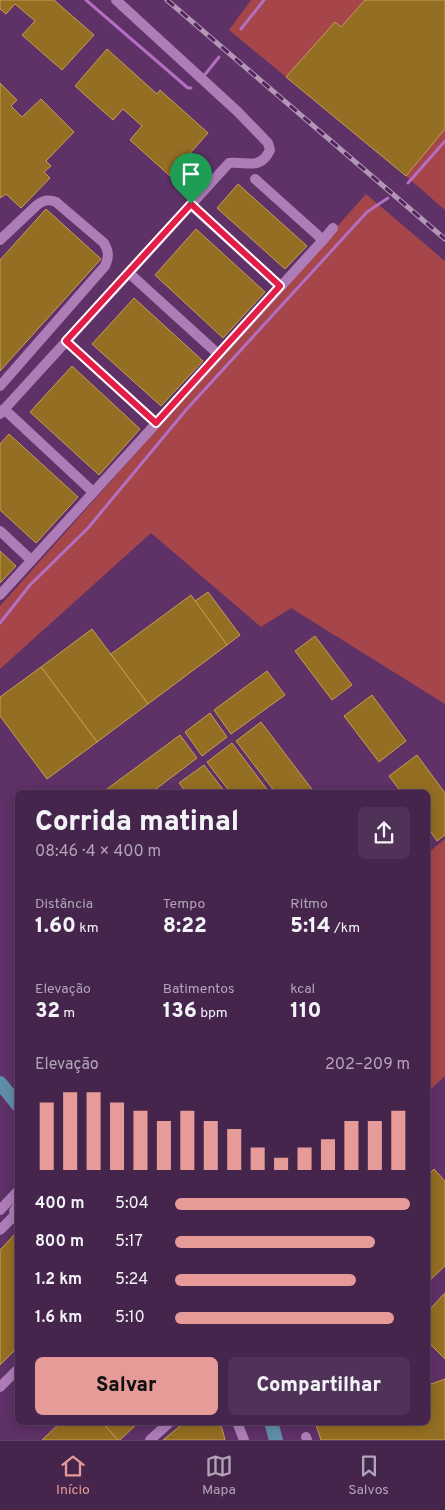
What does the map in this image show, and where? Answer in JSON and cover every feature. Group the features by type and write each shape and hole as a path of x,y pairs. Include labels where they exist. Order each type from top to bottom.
{"main road":[{"path":"0,1083 15,1102"},
{"path":"272,1425 276,1440"}],"lane":[{"path":"94,492 2,411 229,163 260,163 266,158 270,150 268,143 238,112 116,0"},
{"path":"255,179 323,240"},
{"path":"0,240 36,205 49,200 56,202 104,243 108,250 108,258 105,266 0,386"},
{"path":"191,204 280,286"},
{"path":"0,595 333,228"},
{"path":"128,273 218,354"},
{"path":"66,341 156,423"},
{"path":"0,532 31,560"},
{"path":"0,1210 15,1194"},
{"path":"0,1230 15,1213"},
{"path":"0,1387 15,1372"},
{"path":"150,1440 167,1425"},
{"path":"238,1425 244,1440"}],"shaded area":[{"path":"251,0 365,0 341,27 335,23 286,77 229,30"},
{"path":"445,129 445,210 406,176"},
{"path":"366,194 445,261 445,704 291,608 261,627 151,533 0,669 0,606"},
{"path":"445,839 445,1076 430,1090 430,851"}],"building":[{"path":"0,0 54,0 94,35 62,70 22,35 35,21 15,4 6,14 0,9"},
{"path":"365,0 445,0 445,129 406,176 286,77 335,22 341,27"},
{"path":"107,49 157,94 160,90 208,133 170,176 130,140 142,126 123,109 113,120 75,86"},
{"path":"0,83 17,100 11,106 22,117 41,99 74,132 46,161 51,166 44,172 50,178 21,208 6,194 0,198"},
{"path":"238,184 307,246 285,269 217,208"},
{"path":"46,209 101,259 0,371 0,260"},
{"path":"196,229 265,292 223,338 155,275"},
{"path":"134,298 203,361 161,406 92,344"},
{"path":"72,366 140,429 99,475 30,412"},
{"path":"9,434 78,497 36,543 0,510 0,444"},
{"path":"0,551 16,566 0,583"},
{"path":"208,592 240,635 227,645 195,601"},
{"path":"191,595 227,645 148,704 111,654"},
{"path":"92,629 148,704 97,742 41,667"},
{"path":"315,636 352,685 332,700 295,651"},
{"path":"41,667 97,742 47,779 0,716 0,697"},
{"path":"267,671 285,695 231,734 214,710"},
{"path":"372,695 406,741 379,762 344,716"},
{"path":"210,713 227,737 202,756 185,732"},
{"path":"261,722 312,790 273,790 236,741"},
{"path":"180,735 197,758 155,790 106,790"},
{"path":"232,743 267,790 228,790 207,762"},
{"path":"417,755 445,793 445,835 437,841 430,831 430,790 400,790 389,776"},
{"path":"204,765 223,790 184,790 179,783"},
{"path":"434,1169 445,1181 445,1266 430,1280 430,1173"},
{"path":"15,1236 15,1350 0,1365 0,1250"},
{"path":"445,1293 445,1359 430,1344 430,1309"},
{"path":"445,1379 445,1440 321,1440 316,1425 430,1425 430,1384"},
{"path":"58,1425 105,1425 118,1440 42,1440"},
{"path":"105,1425 136,1425 120,1440"},
{"path":"181,1425 220,1425 225,1440 163,1440"}],"waterway":[{"path":"86,0 188,88 191,88"},
{"path":"241,29 264,0"},
{"path":"203,77 219,57"},
{"path":"408,183 445,141"},
{"path":"0,623 30,585 88,528 186,410 367,212 388,198"}],"railway":[{"path":"167,0 445,239"}],"route":[{"path":"191,204 280,286 156,423 66,341 191,204"}]}
